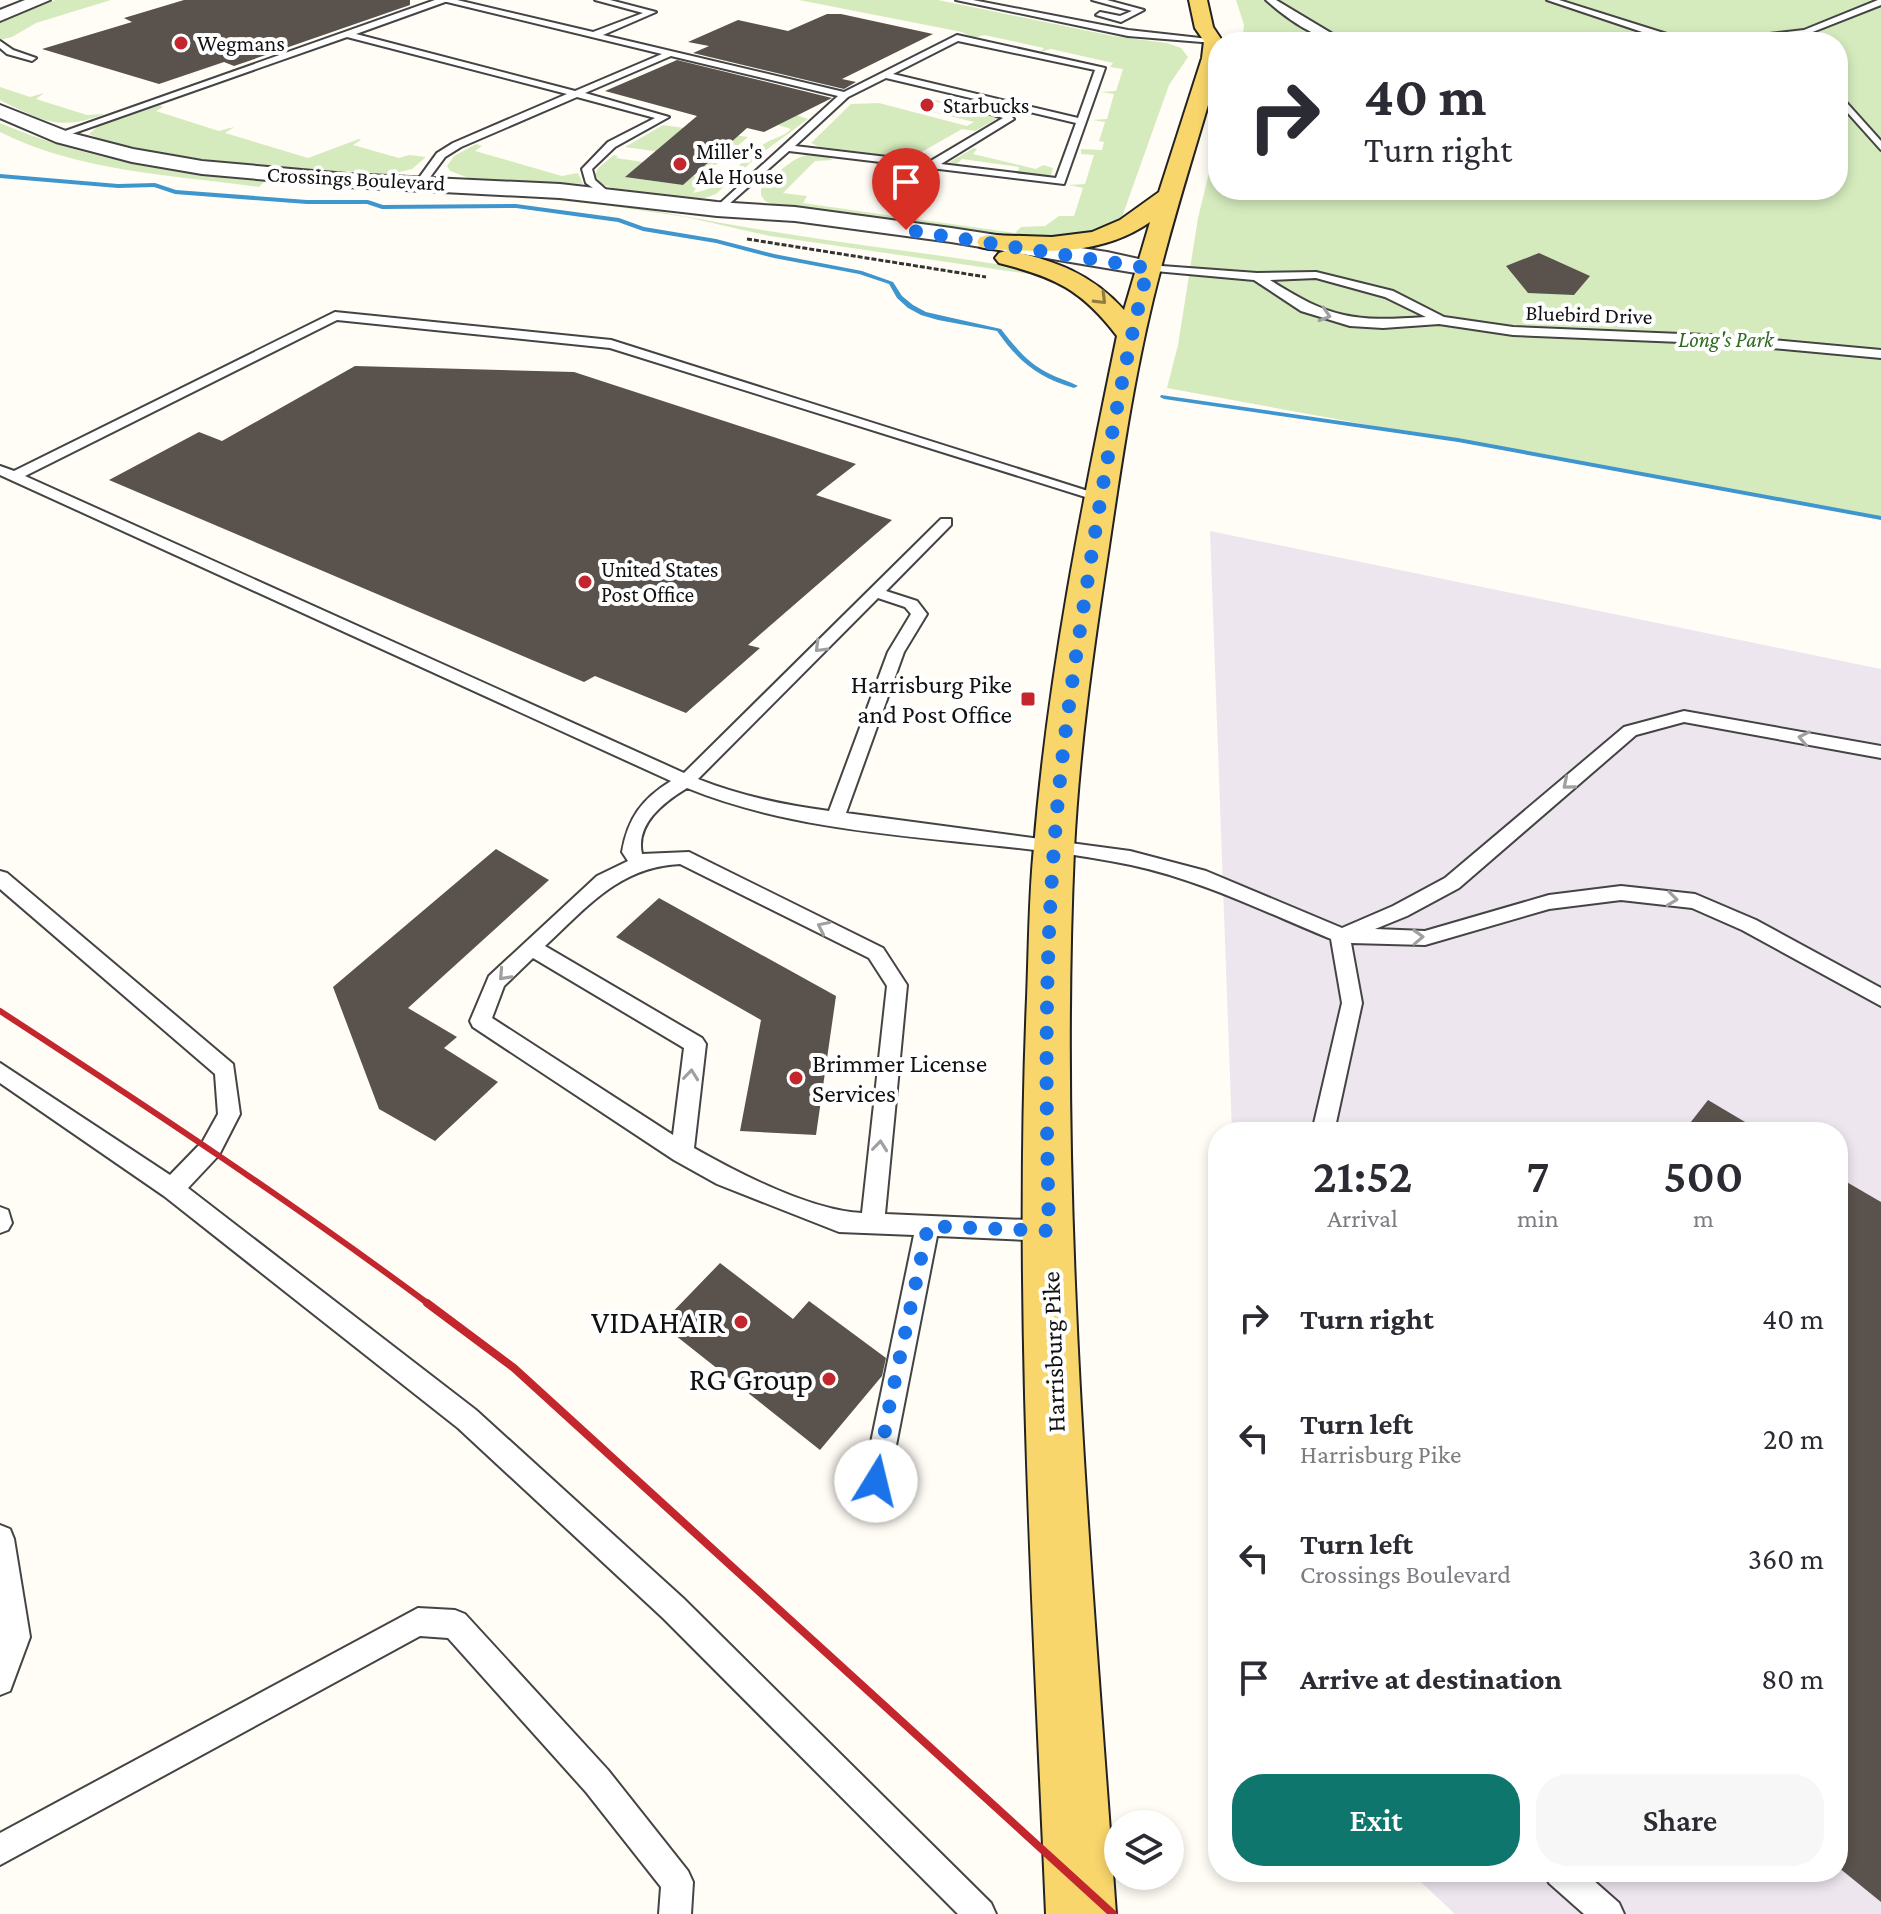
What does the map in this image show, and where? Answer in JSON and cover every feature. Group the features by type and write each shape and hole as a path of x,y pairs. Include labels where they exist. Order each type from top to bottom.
{"main road":[{"path":"1198,0 1204,28 1215,32"},
{"name":"Harrisburg Pike","path":"1081,1914 1053,1410 1046,1118 1054,848 1074,660 1100,497 1131,336 1148,268 1208,75"},
{"path":"983,247 1071,243 1104,237 1171,195"},
{"path":"983,247 1041,265 1085,284 1105,301 1131,336"}],"street":[{"path":"0,16 41,0"},
{"name":"Crossings Boulevard","path":"0,111 56,136 189,165 251,172 607,195 720,209 786,224 983,247 1104,267 1148,268"}],"lane":[{"path":"56,136 445,0 845,95"},
{"path":"594,35 652,12 599,0"},
{"path":"960,0 1128,33 1208,34"},
{"path":"1093,14 1121,19 1140,10 1096,0"},
{"path":"1270,0 1319,32"},
{"path":"1551,0 1642,32"},
{"path":"1805,32 1881,2"},
{"path":"347,34 664,117 618,140 587,169 590,181 607,195"},
{"path":"720,209 845,95 957,38 1100,68 1060,182 789,148"},
{"path":"0,44 10,52 32,58"},
{"path":"421,182 448,150 669,54"},
{"path":"885,75 1082,122"},
{"path":"923,84 920,94 1005,115 1009,119 930,166"},
{"path":"1848,108 1881,147"},
{"name":"Bluebird Drive","path":"1148,268 1257,277 1305,273 1344,280 1389,294 1439,320"},
{"name":"Bluebird Drive","path":"1257,277 1294,303 1335,318 1383,324 1439,320 1513,331 1729,340 1881,354"},
{"path":"7,473 335,316 611,344 1100,497"},
{"path":"7,473 686,781 753,805 835,819 1130,858 1199,876 1340,935 1425,938 1549,902 1621,893 1695,901 1749,925 1881,998"},
{"path":"639,864 631,852 638,817 657,797 686,781 946,522"},
{"path":"835,819 896,652 919,614 911,604 875,592"},
{"path":"1340,935 1400,911 1452,883 1630,731 1684,716 1881,752"},
{"path":"872,1224 897,985 876,953 682,857 649,859 604,881 496,982 480,1021 682,1153 725,1177 839,1222 872,1224 1049,1231"},
{"path":"0,878 225,1070 229,1114 211,1148 172,1189"},
{"path":"1325,1122 1352,1003 1340,935"},
{"path":"531,947 695,1044 682,1153"},
{"path":"0,1072 172,1189 467,1419 673,1608 980,1914"},
{"path":"0,1217 0,1223"},
{"path":"876,1481 928,1226"},
{"path":"0,1539 16,1637 0,1681"},
{"path":"0,1850 418,1622 455,1624 597,1781 677,1882 675,1914"},
{"path":"1571,1882 1608,1914"}],"shaded area":[{"path":"1210,531 1881,669 1881,1914 1455,1914 1421,1882 1848,1882 1848,1122 1232,1122"}],"green space":[{"path":"55,0 111,0 36,23 12,37 0,40 0,22"},
{"path":"799,0 938,0 1113,36 1167,43 1181,48 1188,57 1169,85 1122,217 1080,238 997,237 780,207 765,201 761,189 794,161 813,154 833,160 815,161 783,193 807,196 803,203 907,218 916,212 919,213 916,219 1015,233 1021,227 1045,226 1059,216 1074,216 1083,188 1069,185 1085,184 1094,155 1081,154 1081,149 1102,150 1104,142 1099,141 1105,122 1092,120 1107,119 1114,94 1101,92 1116,91 1123,69 1110,67 1113,63 1051,49 1040,52 1044,48 984,35 974,38 962,32"},
{"name":"Long's Park","path":"1236,0 1881,0 1881,519 1167,388 1178,345 1198,218 1208,176 1208,200 1848,200 1848,32 1243,32"},
{"path":"0,87 30,97 44,93 36,99 87,115 104,114 74,122 50,121 0,100"},
{"path":"933,101 994,114 998,118 975,131 962,129 920,153 930,157 923,160 820,147 811,143 851,104 879,103 967,126 974,122 920,109 948,115 960,108"},
{"path":"160,105 163,107 156,111 219,131 234,127 225,133 308,158 359,139 353,145 399,158 409,155 426,157 412,169 391,174 269,167 170,155 101,140 89,134 98,126"},
{"path":"788,112 808,119 758,156 716,194 705,198 685,199 616,189 601,184 595,175 598,168 614,155 618,156 616,158 643,162 626,177 683,185 693,176 703,177 693,193 704,190 723,180 764,144 791,129 778,125 794,117"},
{"path":"0,123 67,147 136,164 206,175 334,186 264,182 259,187 160,175 94,164 30,145 0,132"},
{"path":"663,125 748,137 712,168 704,167 712,159 625,147"},
{"path":"476,144 482,146 475,151 562,176 578,173 583,184 469,178 450,171 447,166 454,156"},
{"path":"977,149 973,154 1036,169 1043,165 1053,168 1051,175 1018,172 1019,167 962,159 957,164 948,163"},
{"path":"359,187 490,193 590,201 1045,273 1029,274 770,236 686,217 525,197"}],"building":[{"name":"Wegmans","path":"184,0 410,0 410,5 234,66 224,62 159,84 42,49 132,22 124,18"},
{"path":"827,14 841,14 933,34 842,79 856,82 844,89 693,53 709,46 688,42 738,20 788,31"},
{"path":"677,60 832,98 764,132 747,128 683,185 625,177 697,116 605,91"},
{"path":"1539,253 1590,276 1574,295 1528,293 1506,266"},
{"name":"United States Post Office","path":"355,366 574,372 856,464 816,495 892,520 748,645 760,648 686,713 595,676 584,682 109,480 199,432 222,441"},
{"path":"496,849 549,880 408,1008 457,1037 444,1048 498,1082 435,1141 379,1109 333,987"},
{"path":"659,898 836,996 816,1135 740,1131 761,1020 616,937"},
{"path":"1708,1100 1745,1122 1691,1122"},
{"path":"1848,1183 1881,1202 1881,1902 1848,1875"},
{"path":"720,1263 793,1319 809,1301 886,1358 882,1376 820,1450 661,1324"}],"waterway":[{"path":"0,176 118,186 155,185 175,192 307,202 368,202 382,207 516,206 619,220 643,229 716,241 774,256 860,272 891,283 900,297 923,314 999,330 1030,366 1074,386"},
{"path":"1164,397 1458,440 1881,518"}],"railway":[{"path":"0,1011 217,1155 430,1305"},
{"path":"427,1303 514,1368 1113,1914"}],"place":[{"name":"Wegmans","path":"181,43"},
{"name":"Starbucks","path":"927,105"},
{"name":"Miller's Ale House","path":"680,164"},
{"name":"United States Post Office","path":"585,582"},
{"name":"Harrisburg Pike and Post Office","path":"1028,699"},
{"name":"Brimmer License Services","path":"796,1078"},
{"name":"VIDAHAIR","path":"741,1322"},
{"name":"RG Group","path":"829,1379"}],"route":[{"path":"876,1481 928,1226 1049,1231 1046,1118 1054,848 1074,660 1100,497 1131,336 1148,268 1107,259 906,230"}]}
